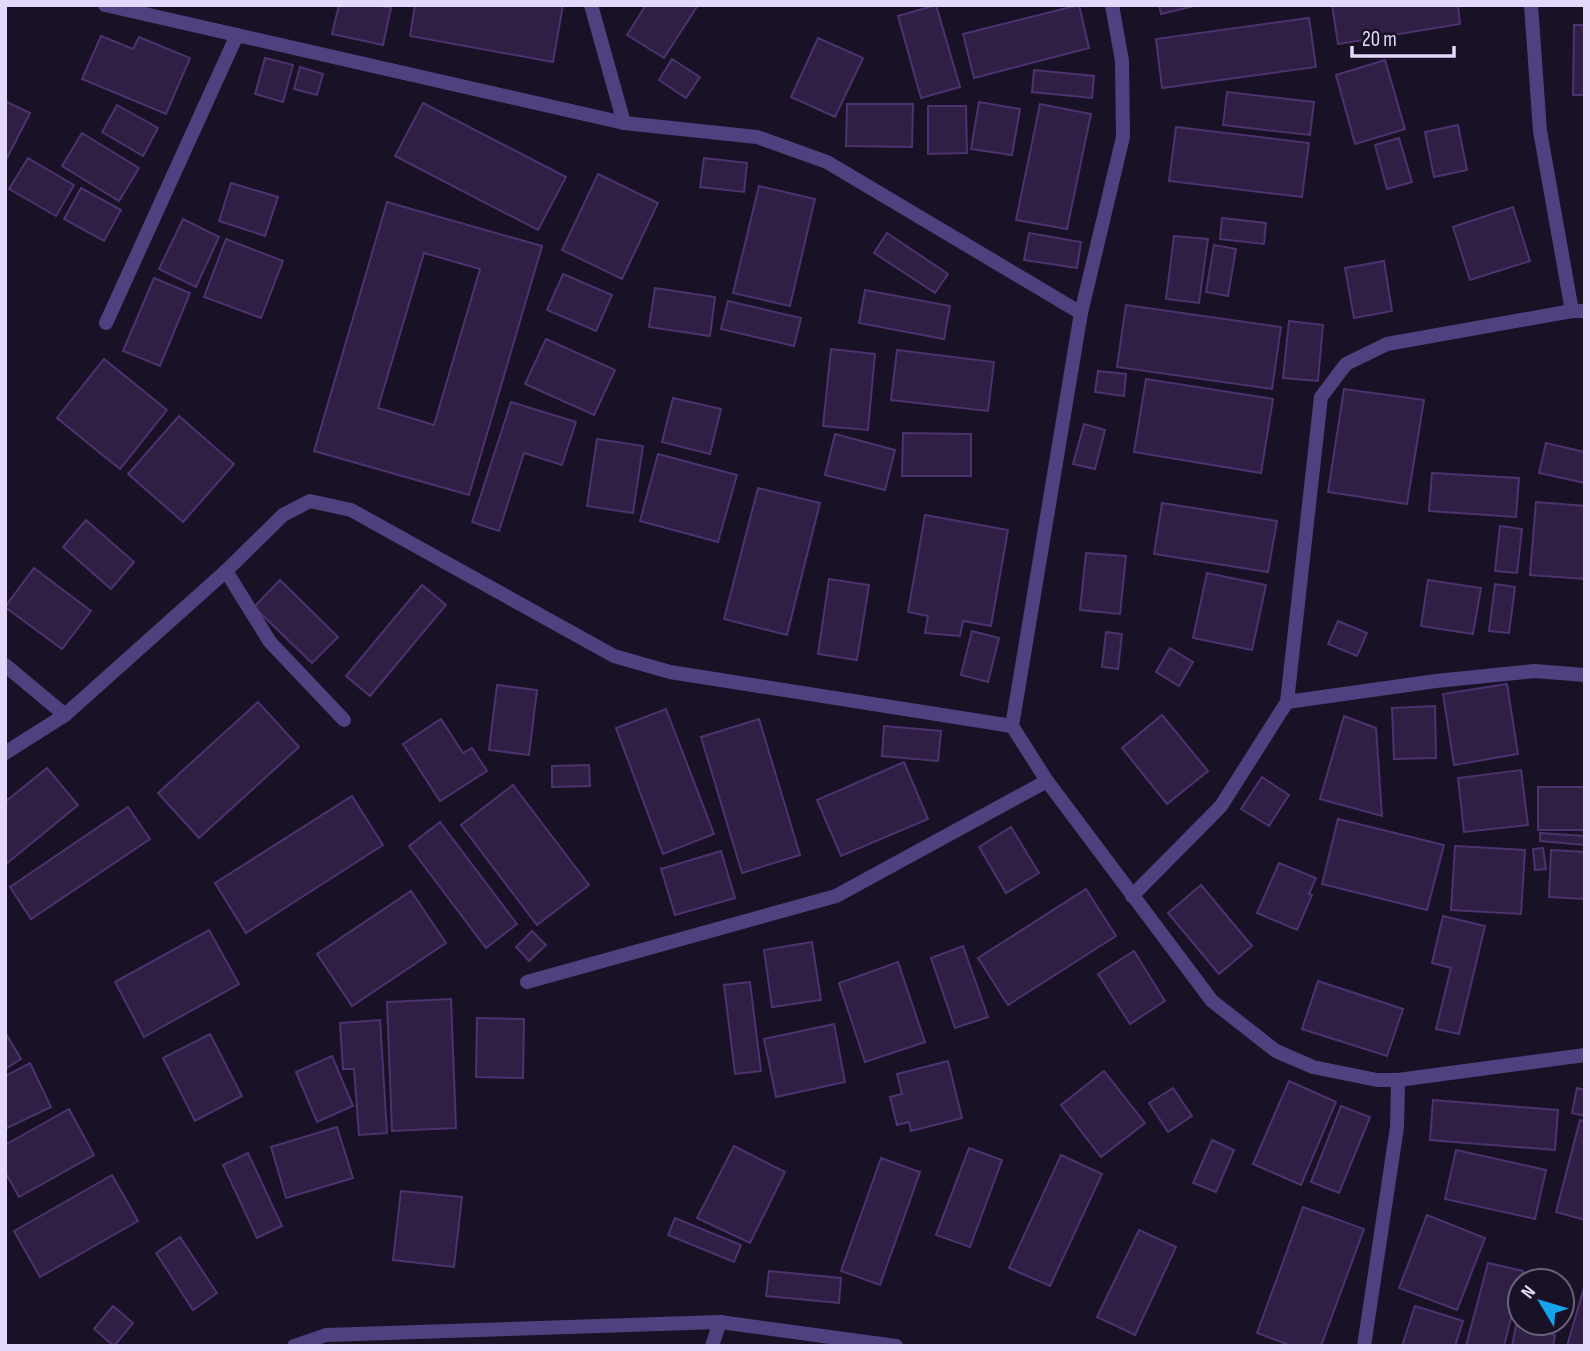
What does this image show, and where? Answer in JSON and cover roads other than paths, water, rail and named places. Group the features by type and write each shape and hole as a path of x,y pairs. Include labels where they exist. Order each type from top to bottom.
{"street":[{"path":"105,5 624,123 757,137 827,162 1081,313"},
{"path":"591,5 624,123"},
{"path":"1112,5 1122,61 1122,137 1081,313 1012,726 1047,781 1212,1001 1276,1051 1313,1067 1377,1080 1398,1080 1585,1055"},
{"path":"1132,896 1221,806 1287,702 1321,397 1346,364 1387,344 1578,311 1540,131 1531,5"},
{"path":"106,323 237,35"},
{"path":"5,753 65,715 226,571 283,515 310,501 351,510 614,656 670,672 1012,726"},
{"path":"226,571 270,642 344,720"},
{"path":"5,665 65,715"},
{"path":"1287,702 1436,681 1535,671 1585,675"},
{"path":"527,982 835,896 1047,781"},
{"path":"1364,1346 1397,1127 1398,1080"},
{"path":"294,1346 326,1335 720,1322 896,1346"},
{"path":"712,1346 720,1322"}]}
